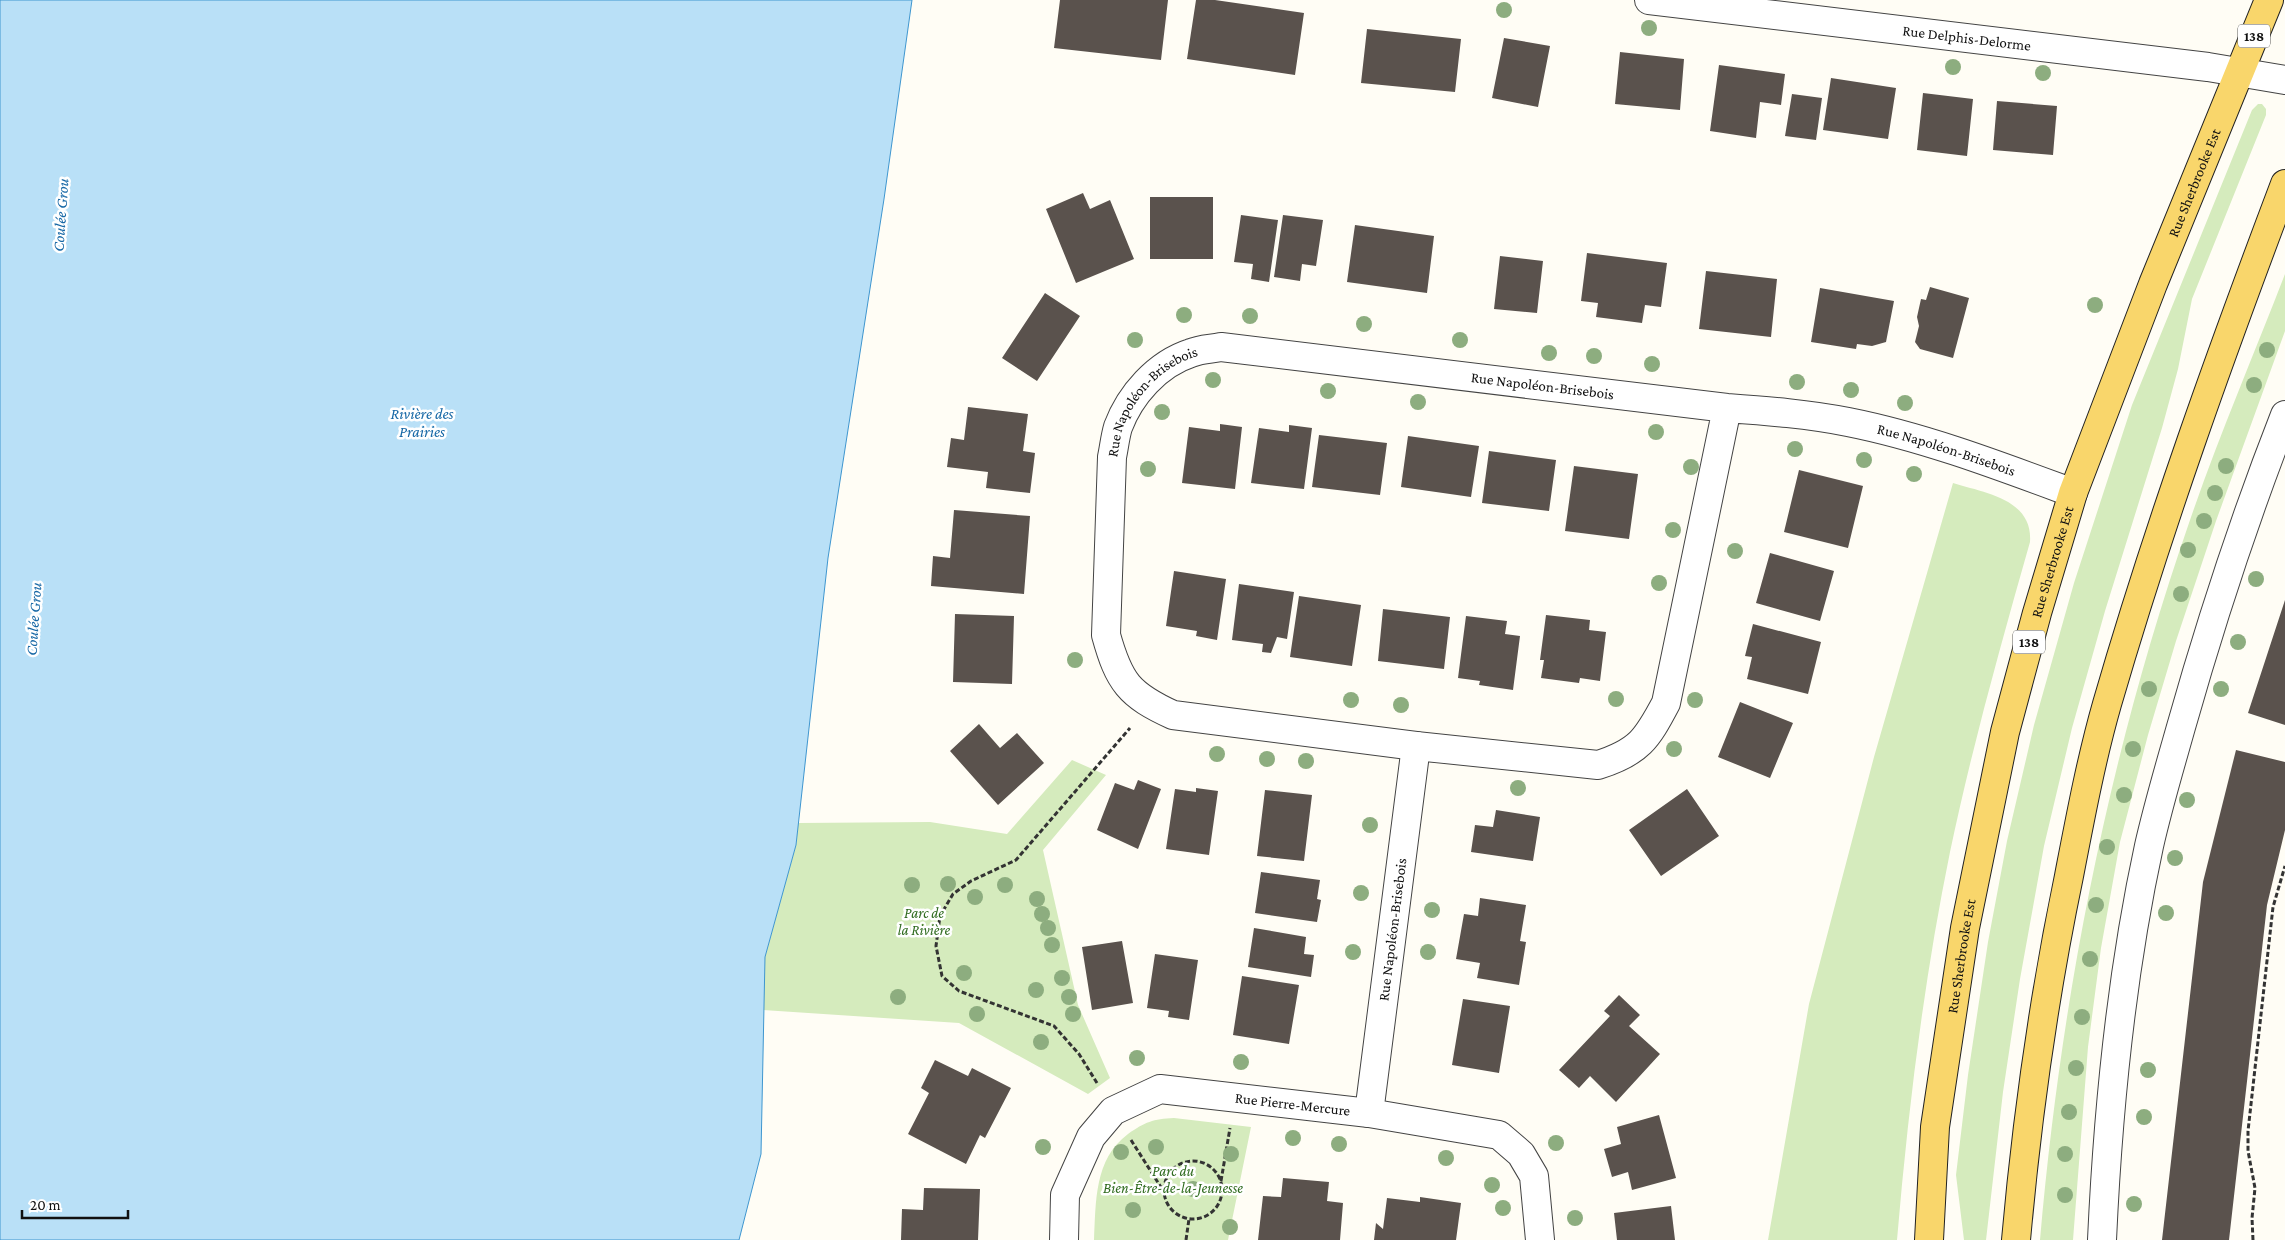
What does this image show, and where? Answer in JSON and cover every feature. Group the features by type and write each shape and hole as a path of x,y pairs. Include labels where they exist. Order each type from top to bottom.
{"main road":[{"name":"Rue Sherbrooke Est","path":"1928,1240 1935,1127 1965,928 2005,732 2037,613 2072,493 2153,284 2269,0"},
{"path":"2016,1240 2023,1156 2043,1015 2080,820 2106,707 2170,500 2285,184"}],"street":[{"name":"Rue Delphis-Delorme","path":"1649,0 1762,6 2285,80"},
{"name":"Rue Napoléon-Brisebois","path":"1727,408 1666,703 1655,724 1640,745 1622,757 1598,765 1416,746 1173,715 1150,705 1125,685 1113,662 1106,635 1112,458 1118,429 1128,405 1143,385 1162,368 1190,353 1221,347 1727,408 1788,412 1849,422 1942,448 2072,493"},
{"path":"2102,1240 2118,1037 2127,964 2150,845 2191,692 2226,577 2285,415"},
{"name":"Rue Napoléon-Brisebois","path":"1370,1113 1416,746"},
{"name":"Rue Pierre-Mercure","path":"1064,1240 1065,1195 1091,1137 1113,1111 1160,1089 1370,1113 1499,1135 1520,1154 1534,1176 1540,1240"}],"path":[{"path":"1150,705 1016,860 971,881 953,894 940,916 936,946 942,976 959,991 1054,1026 1079,1054 1164,1192 1168,1206 1174,1213 1189,1219 1201,1218 1217,1208 1223,1190 1221,1181 1235,1098"},
{"path":"2253,1240 2252,1218 2255,1188 2248,1150 2248,1131 2274,907 2285,866"},
{"path":"1164,1192 1167,1177 1172,1169 1190,1160 1209,1165 1221,1181"},
{"path":"1186,1240 1189,1219"}],"green space":[{"path":"2258,104 2262,104 2266,109 2266,115 2192,299 2178,369 2162,428 2105,611 2072,728 2044,846 2020,979 2003,1092 1986,1240 1964,1240 1956,1175 1968,1075 1988,942 2007,841 2034,725 2074,583 2132,405 2252,110"},
{"path":"2285,274 2285,331 2216,521 2176,641 2148,735 2120,842 2101,948 2088,1047 2073,1240 2040,1240 2049,1149 2075,967 2112,787 2160,610 2189,523"},
{"path":"1953,483 2005,500 2015,507 2024,516 2029,528 2030,542 1977,735 1950,852 1932,948 1918,1045 1906,1142 1897,1240 1768,1240 1809,1004 1874,757"},
{"name":"Parc de la Rivière","path":"1072,760 1106,775 1043,850 1078,1005 1110,1078 1088,1094 959,1023 763,1010 765,957 796,845 798,823 930,822 1007,834"},
{"name":"Parc du Bien-Être-de-la-Jeunesse","path":"1174,1118 1251,1127 1228,1240 1094,1240 1099,1182 1109,1156 1117,1144 1139,1127 1155,1120"}],"water":[{"name":"Rivière des Prairies","path":"0,0 912,0 884,199 828,558 796,845 765,957 761,1154 739,1240 0,1240"}],"building":[{"path":"1060,0 1168,0 1161,60 1054,48"},
{"path":"1196,0 1215,0 1304,13 1295,75 1187,59"},
{"path":"1367,29 1461,39 1455,92 1361,83"},
{"path":"1504,38 1550,46 1538,107 1492,98"},
{"path":"1620,52 1684,59 1680,110 1615,104"},
{"path":"1719,65 1785,74 1781,105 1760,102 1756,138 1710,131"},
{"path":"1831,78 1896,88 1888,139 1823,130"},
{"path":"1923,93 1973,99 1967,156 1917,150"},
{"path":"1792,94 1822,98 1816,140 1785,136"},
{"path":"1997,101 2057,106 2053,155 1993,150"},
{"path":"1083,193 1090,209 1110,200 1134,259 1076,283 1046,209"},
{"path":"1150,197 1213,197 1213,259 1150,259"},
{"path":"1241,215 1278,220 1269,282 1251,279 1253,264 1234,262"},
{"path":"1283,215 1323,220 1316,266 1302,264 1300,281 1274,277"},
{"path":"1355,225 1434,236 1427,293 1347,282"},
{"path":"1587,253 1667,263 1661,307 1645,305 1642,323 1596,317 1598,303 1581,301"},
{"path":"1500,256 1543,261 1537,313 1494,309"},
{"path":"1706,271 1777,279 1771,337 1699,329"},
{"path":"1930,287 1969,298 1953,358 1920,349 1915,342 1919,326 1917,317 1921,299 1926,300"},
{"path":"1820,288 1894,301 1886,342 1872,346 1857,344 1856,349 1811,342"},
{"path":"1045,293 1080,316 1037,381 1002,358"},
{"path":"968,407 1028,414 1023,451 1035,453 1030,493 986,488 988,472 947,467 951,438 964,440"},
{"path":"1220,424 1242,427 1235,489 1182,483 1189,427 1220,431"},
{"path":"1289,425 1312,428 1304,489 1251,483 1259,428 1289,432"},
{"path":"1319,435 1387,443 1380,495 1312,487"},
{"path":"1408,436 1479,446 1471,497 1401,487"},
{"path":"1489,451 1556,460 1549,511 1482,503"},
{"path":"1574,466 1638,474 1629,539 1565,531"},
{"path":"1799,470 1863,486 1848,548 1784,532"},
{"path":"954,510 1030,516 1024,594 931,586 933,556 950,558"},
{"path":"1770,553 1834,571 1820,621 1756,603"},
{"path":"1174,571 1226,579 1217,640 1196,636 1197,631 1166,626"},
{"path":"1239,584 1294,592 1287,639 1277,637 1271,653 1262,652 1263,644 1232,640"},
{"path":"1299,596 1361,605 1352,666 1290,657"},
{"path":"2285,600 2285,725 2248,713"},
{"path":"1383,609 1450,617 1444,669 1378,661"},
{"path":"955,614 1014,616 1012,684 953,682"},
{"path":"1546,615 1590,620 1589,630 1606,632 1600,681 1580,678 1579,683 1541,678 1544,660 1540,660"},
{"path":"1466,616 1507,621 1505,634 1520,636 1513,690 1479,685 1480,681 1458,678"},
{"path":"1753,624 1821,642 1808,694 1747,679 1752,657 1745,656"},
{"path":"1740,702 1793,723 1770,778 1718,757"},
{"path":"979,724 1000,748 1017,733 1044,763 998,805 950,751"},
{"path":"2236,750 2285,762 2285,830 2267,905 2229,1240 2162,1240 2203,882"},
{"path":"1138,780 1161,789 1138,849 1097,830 1115,783 1134,790"},
{"path":"1196,788 1218,791 1209,855 1166,849 1175,789 1196,792"},
{"path":"1687,789 1719,836 1661,876 1629,830"},
{"path":"1265,790 1312,795 1304,861 1257,856"},
{"path":"1496,810 1540,817 1533,861 1471,852 1475,825 1493,827"},
{"path":"1261,872 1320,880 1317,899 1321,900 1317,922 1255,913"},
{"path":"1480,898 1526,905 1520,941 1526,942 1519,985 1477,978 1480,963 1456,959 1464,914 1478,916"},
{"path":"1254,928 1306,937 1304,954 1314,955 1311,977 1248,967"},
{"path":"1122,941 1133,1003 1092,1010 1082,947"},
{"path":"1155,954 1198,960 1189,1020 1168,1017 1169,1011 1147,1008"},
{"path":"1242,976 1299,985 1289,1044 1233,1035"},
{"path":"1619,995 1640,1015 1629,1026 1660,1054 1616,1102 1590,1076 1579,1088 1559,1070 1610,1016 1604,1011"},
{"path":"1463,999 1510,1006 1499,1073 1452,1065"},
{"path":"935,1060 968,1076 972,1068 1011,1088 985,1138 980,1135 966,1164 908,1134 929,1093 921,1088"},
{"path":"1659,1115 1676,1178 1632,1190 1628,1172 1612,1177 1604,1149 1621,1144 1617,1127"},
{"path":"1283,1178 1329,1182 1327,1201 1343,1203 1340,1240 1258,1240 1263,1196 1281,1197"},
{"path":"924,1188 980,1189 978,1240 901,1240 902,1209 923,1210"},
{"path":"1420,1197 1461,1203 1456,1240 1374,1240 1376,1223 1383,1229 1387,1198 1420,1202"},
{"path":"1671,1206 1675,1240 1617,1240 1614,1213"}],"water label":[{"name":"Coulée Grou","path":"60,215"},
{"name":"Coulée Grou","path":"33,619"}]}
